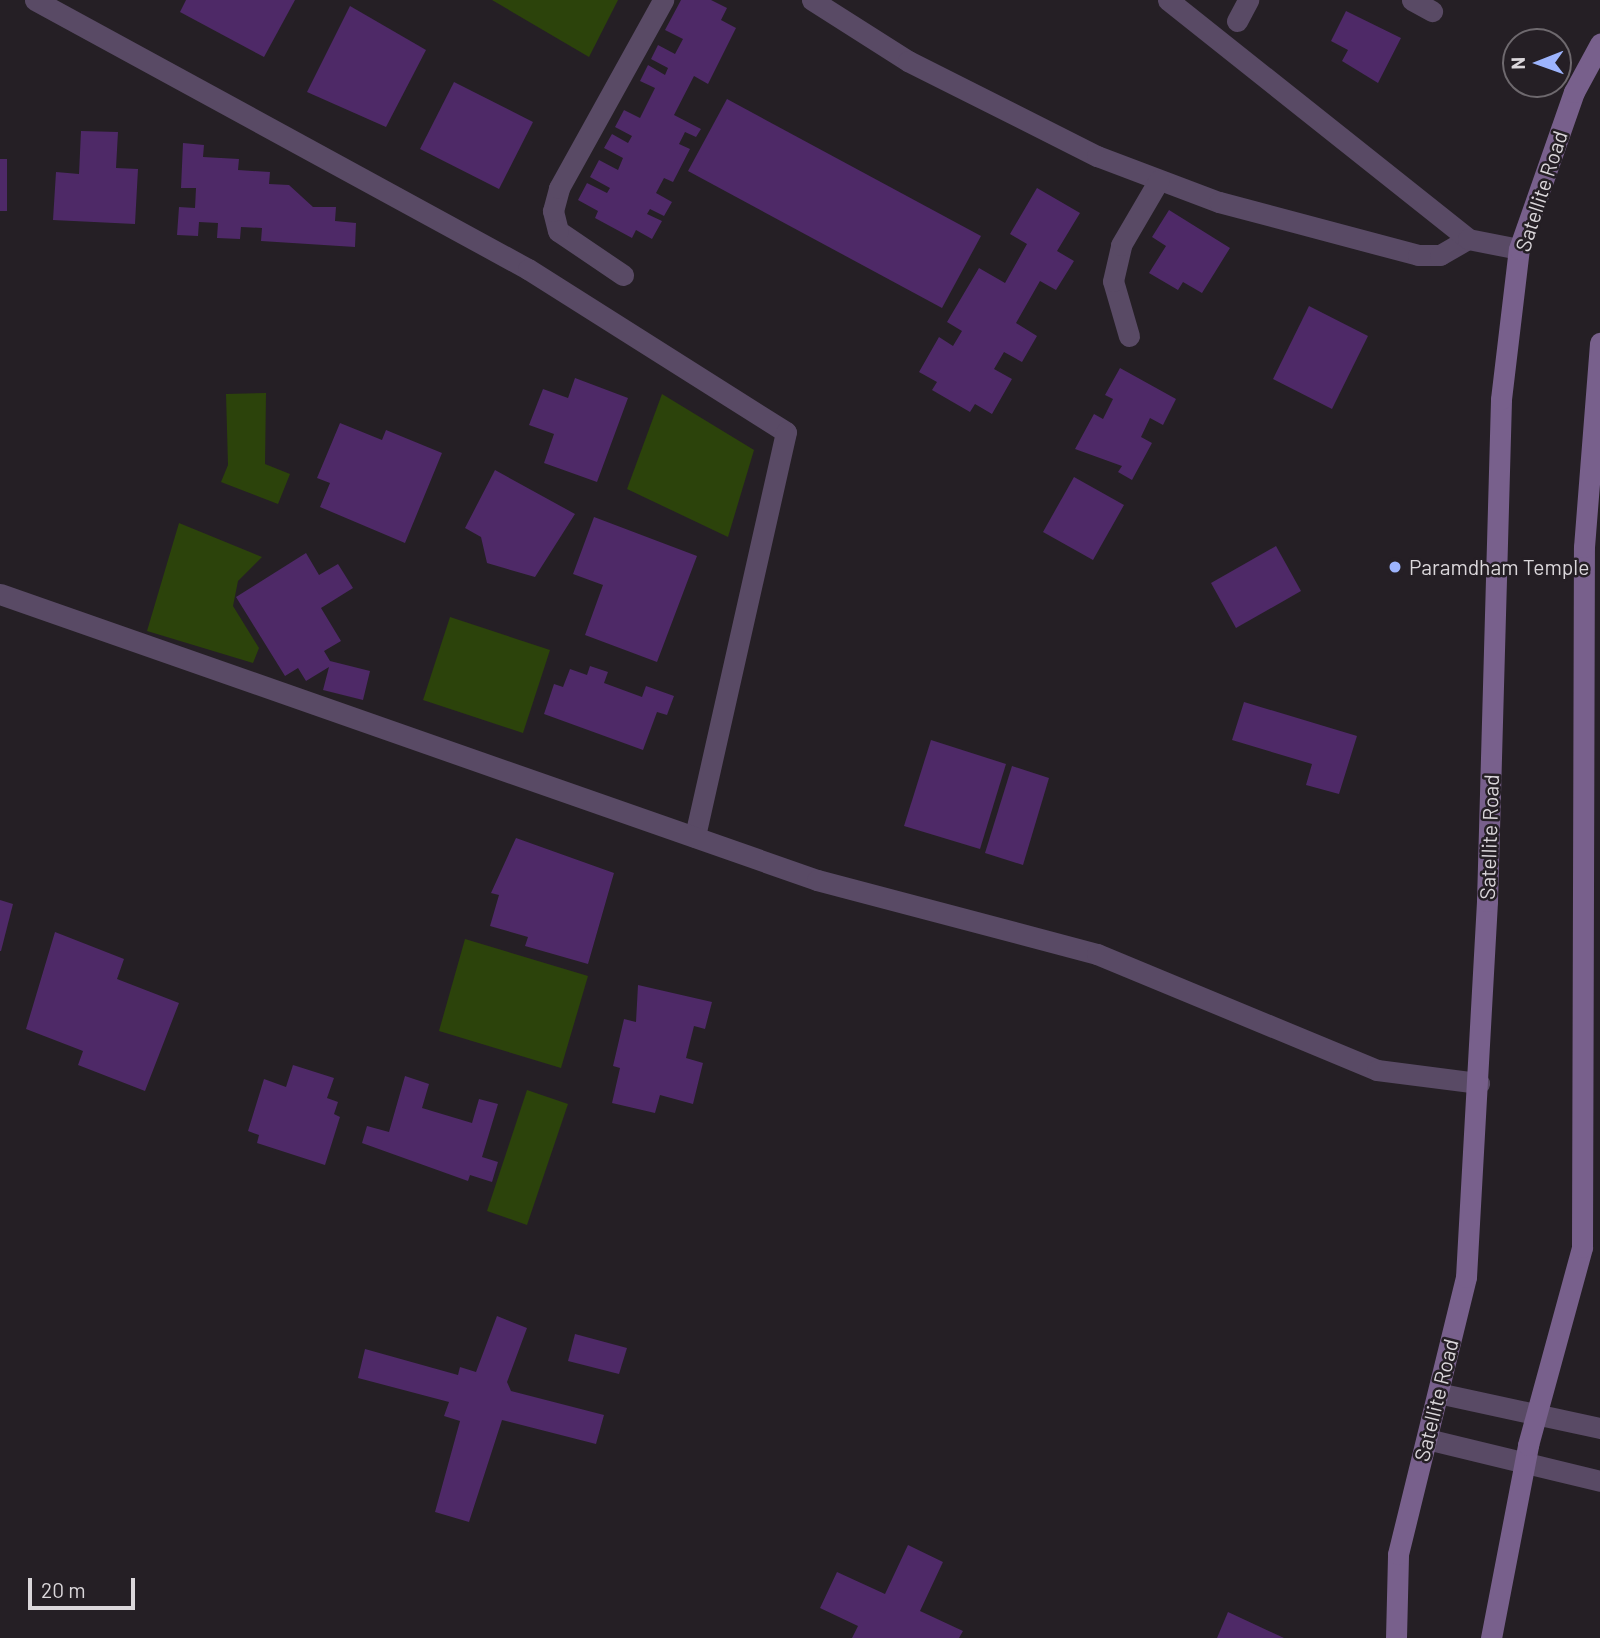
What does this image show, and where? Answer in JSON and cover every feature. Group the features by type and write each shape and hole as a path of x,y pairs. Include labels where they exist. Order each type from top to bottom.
{"main road":[{"name":"Satellite Road","path":"1396,1638 1398,1554 1466,1277 1479,1083 1501,399 1519,249 1574,92 1600,44"},
{"path":"1491,1638 1525,1460 1582,1247 1584,547 1600,343"}],"street":[{"path":"34,0 528,269 786,432 695,837"},
{"path":"623,275 558,231 553,211 559,188 663,0"},
{"path":"812,0 908,61 1097,156 1159,180 1419,255 1440,256 1468,239"},
{"path":"1168,0 1468,239 1519,249"},
{"path":"1237,21 1248,0"},
{"path":"1412,0 1432,11"},
{"path":"1129,336 1112,281 1121,245 1159,180"},
{"path":"0,594 817,880 1097,954 1377,1070 1479,1083"},
{"path":"1438,1393 1600,1428"},
{"path":"1427,1438 1525,1460 1600,1481"}],"green space":[{"path":"492,0 618,0 589,57"},
{"path":"266,393 265,464 290,474 278,504 221,482 228,465 226,394"},
{"path":"662,394 754,450 728,537 627,489"},
{"path":"179,523 262,557 238,581 233,606 259,648 253,663 147,631"},
{"path":"450,617 550,650 523,733 423,700"},
{"path":"465,939 588,976 561,1068 439,1031"},
{"path":"527,1090 568,1104 527,1225 487,1211"}],"building":[{"path":"186,0 295,0 264,57 180,12"},
{"path":"681,0 711,0 727,8 721,20 736,28 708,84 694,76 674,115 701,129 696,137 685,132 679,144 690,149 673,182 664,178 656,193 672,202 664,216 650,209 647,214 662,221 652,239 636,230 632,238 595,218 598,211 578,200 587,183 607,193 610,188 590,177 599,160 618,170 623,158 604,148 612,134 628,143 632,136 615,127 624,110 640,118 655,88 640,81 648,65 665,75 668,68 651,59 658,45 675,54 683,39 665,30"},
{"path":"350,6 426,50 386,127 307,92"},
{"path":"1346,11 1401,38 1378,83 1342,61 1348,50 1331,41"},
{"path":"454,82 533,122 499,189 420,149"},
{"path":"727,99 981,236 942,308 688,171"},
{"path":"81,131 118,132 116,168 138,169 135,224 53,220 56,172 79,174"},
{"path":"183,143 204,145 203,157 239,159 238,170 270,172 269,184 289,185 313,207 336,207 335,221 356,223 355,247 261,241 262,228 241,227 240,239 217,238 218,223 199,222 198,236 177,235 179,207 195,208 196,188 181,188"},
{"path":"0,159 7,159 7,211 0,211"},
{"path":"1037,188 1080,213 1057,251 1074,261 1056,290 1040,281 1016,323 1037,336 1022,362 1004,352 994,369 1012,379 992,414 975,404 970,412 932,390 937,382 919,372 939,337 953,346 962,331 947,322 979,268 1005,283 1027,244 1010,234"},
{"path":"1169,210 1230,248 1202,293 1183,282 1178,290 1149,273 1166,246 1152,237"},
{"path":"1309,306 1368,336 1332,409 1273,379"},
{"path":"1120,368 1176,399 1163,425 1150,418 1141,437 1152,443 1132,480 1118,472 1122,466 1075,449 1094,414 1103,419 1113,399 1105,395"},
{"path":"575,378 628,398 597,482 544,463 554,434 529,425 543,389 568,398"},
{"path":"340,423 382,440 386,430 442,453 405,543 320,507 330,483 317,478"},
{"path":"495,470 575,514 535,577 487,563 481,537 465,528"},
{"path":"1074,477 1124,505 1093,560 1043,532"},
{"path":"594,517 697,556 657,662 585,635 603,585 573,574"},
{"path":"1276,546 1301,591 1236,628 1211,583"},
{"path":"306,553 319,575 338,564 353,588 321,608 341,641 324,651 330,661 370,671 363,700 323,690 329,667 306,681 298,668 285,676 236,597"},
{"path":"590,666 608,672 604,683 642,697 646,686 674,696 667,715 657,712 643,750 544,714 554,684 563,687 570,669 587,675"},
{"path":"1244,702 1357,736 1339,794 1306,785 1312,764 1232,740"},
{"path":"931,740 1006,764 980,849 904,826"},
{"path":"1012,766 1049,778 1023,865 985,853"},
{"path":"516,838 614,873 588,964 525,946 528,937 490,926 499,895 491,893"},
{"path":"0,900 13,904 1,951 0,951"},
{"path":"55,932 124,959 117,979 179,1003 145,1091 78,1065 83,1051 26,1029"},
{"path":"638,985 712,1002 705,1029 694,1026 686,1058 703,1063 693,1104 660,1095 655,1113 612,1103 620,1068 613,1066 624,1019 636,1022"},
{"path":"293,1065 334,1078 327,1098 338,1102 334,1114 340,1117 325,1165 257,1143 259,1135 248,1131 264,1079 286,1087"},
{"path":"405,1076 429,1084 422,1108 472,1123 479,1099 498,1104 482,1157 498,1162 492,1182 470,1175 468,1181 362,1143 367,1126 389,1132"},
{"path":"497,1316 527,1328 507,1382 511,1391 604,1415 596,1444 502,1420 469,1522 435,1512 460,1421 444,1416 449,1402 358,1378 365,1349 458,1375 460,1367 476,1372"},
{"path":"575,1334 627,1348 619,1374 568,1361"},
{"path":"908,1545 943,1562 920,1611 963,1631 959,1638 852,1638 858,1626 820,1608 837,1572 885,1594"},
{"path":"1228,1612 1284,1638 1217,1638"}],"place":[{"name":"Paramdham Temple","path":"1395,567"}]}
